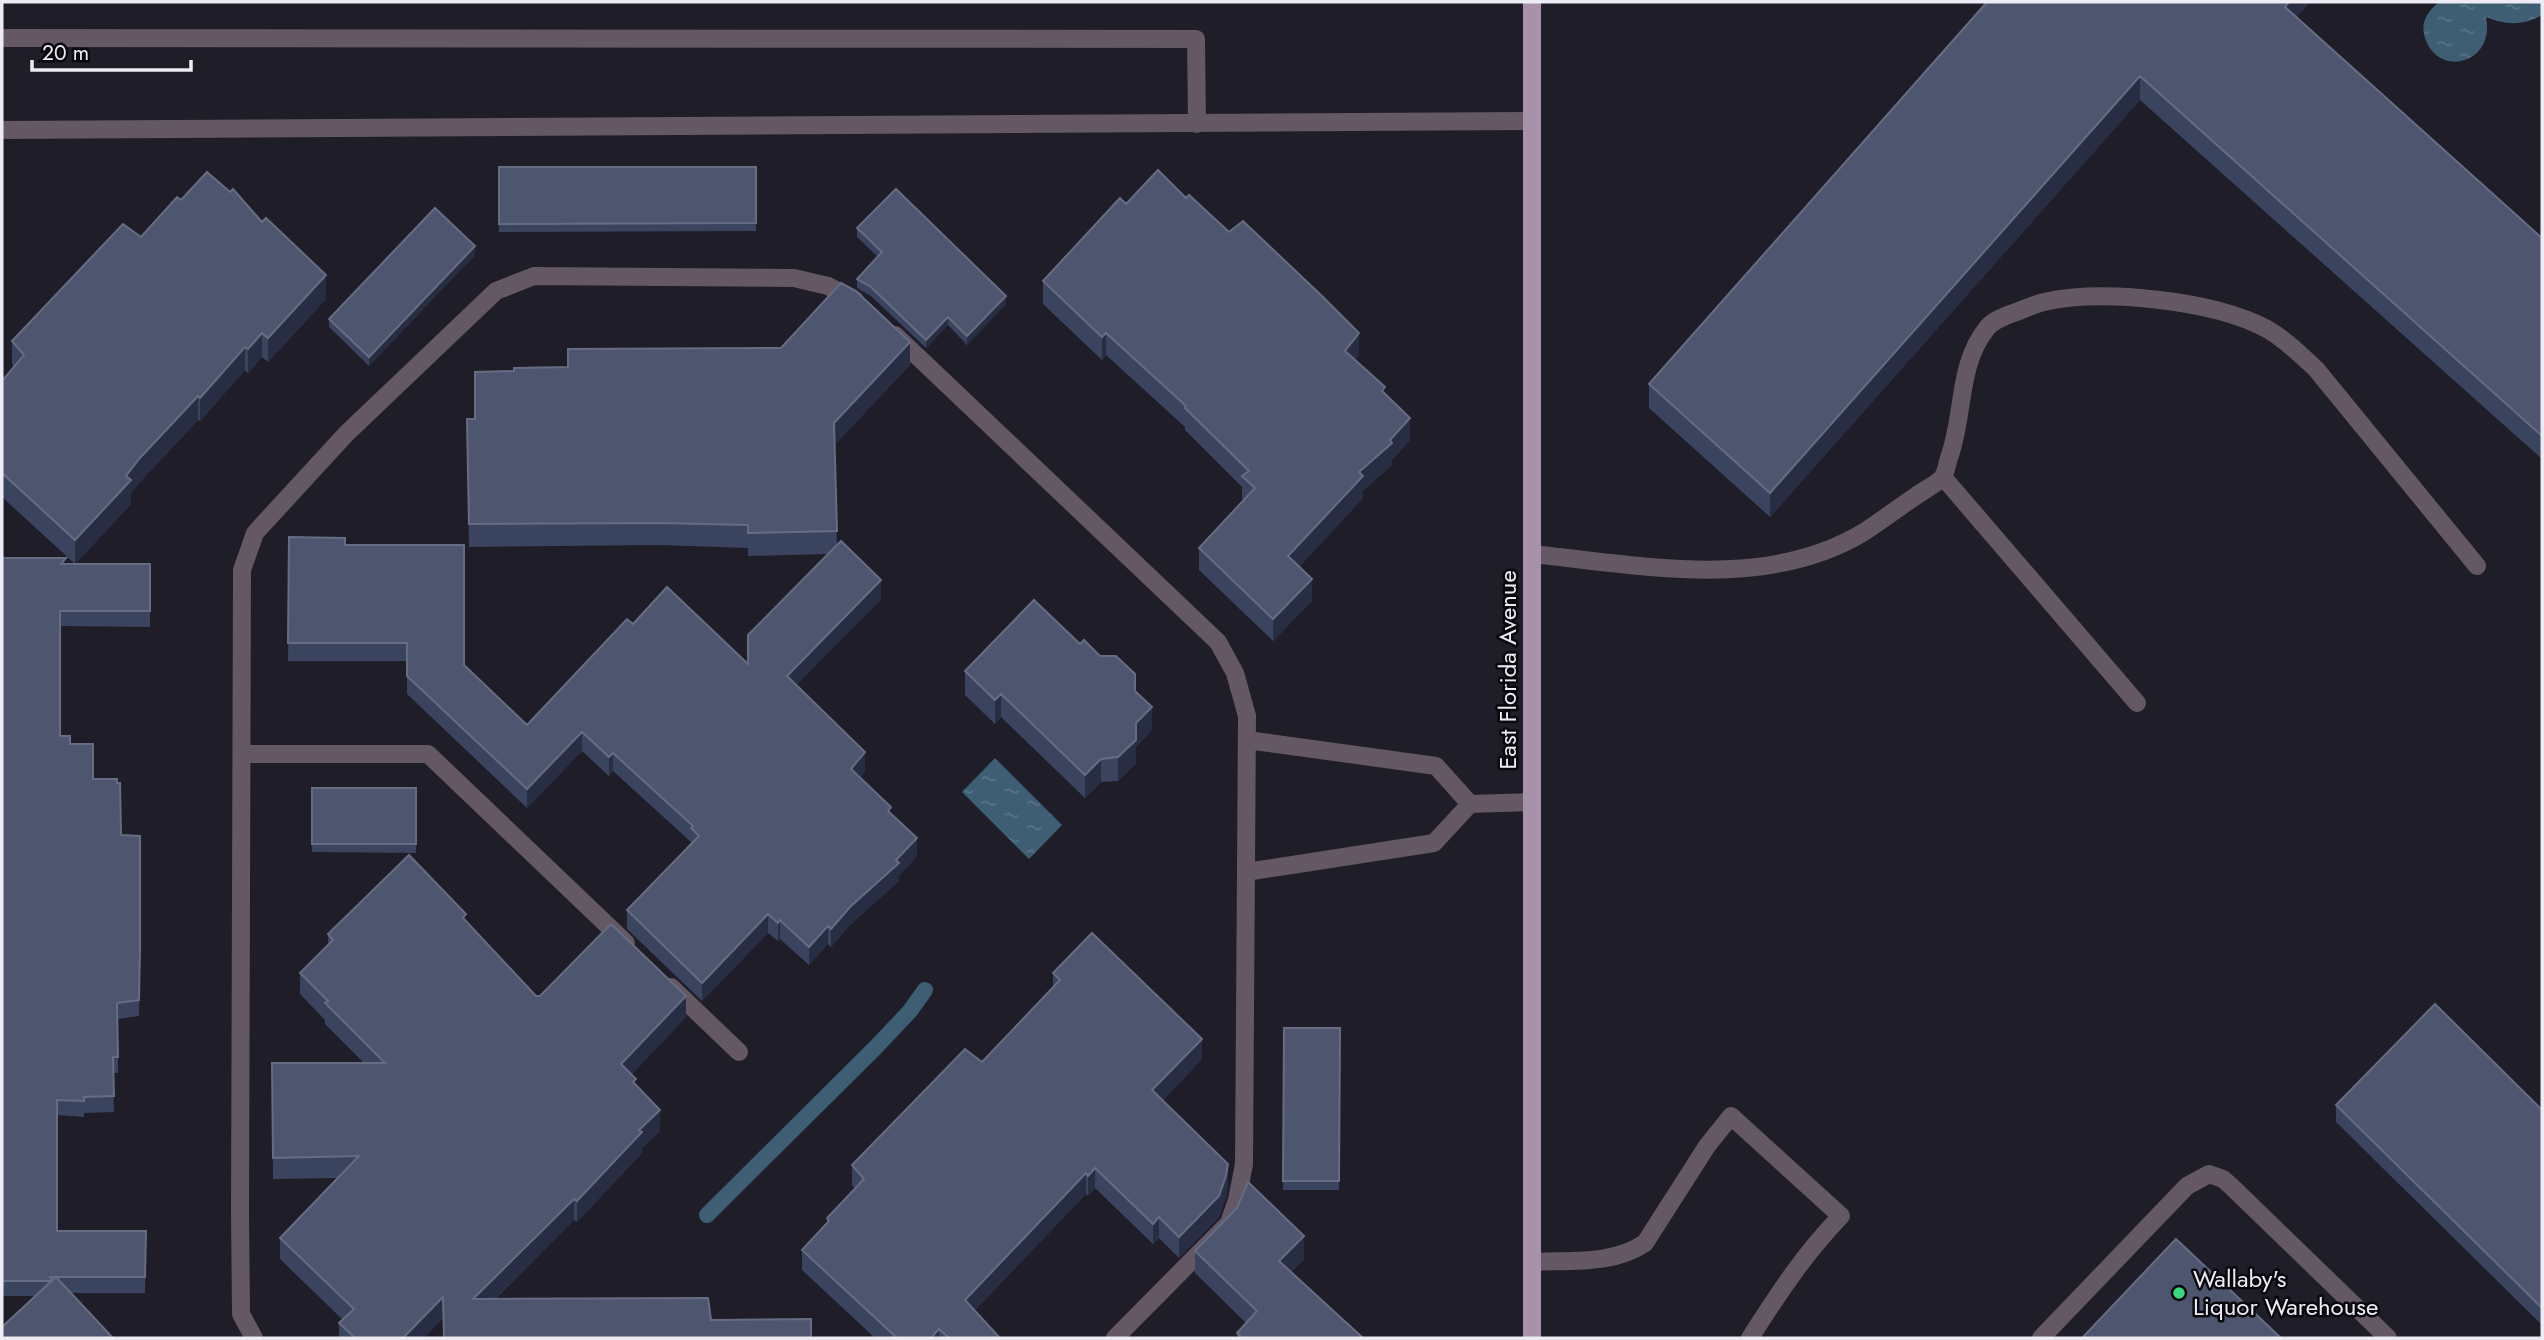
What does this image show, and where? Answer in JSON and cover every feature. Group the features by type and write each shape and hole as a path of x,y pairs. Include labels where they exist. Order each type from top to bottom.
{"main road":[{"name":"East Florida Avenue","path":"1532,2 1532,1338"}],"lane":[{"path":"2,38 1196,39 1197,124"},
{"path":"2,130 1532,121"},
{"path":"254,1338 241,1314 242,570 255,533 346,434 496,291 534,276 794,278 828,286 863,304 1217,642 1235,674 1247,716 1244,1164 1229,1223 1115,1338"},
{"path":"1532,554 1690,568 1758,568 1804,560 1862,533 1943,477 1961,415 1968,360 1988,325 2004,316 2043,302 2124,298 2186,304 2229,314 2267,329 2287,343 2316,369 2477,566"},
{"path":"1943,477 2137,703"},
{"path":"1247,740 1436,766 1470,804"},
{"path":"242,754 428,754 639,956"},
{"path":"1246,872 1434,843 1470,804 1532,802"},
{"path":"659,975 739,1052"},
{"path":"1532,1262 1612,1257 1630,1253 1645,1243 1707,1146 1731,1116 1841,1216 1791,1273 1750,1338"},
{"path":"2041,1338 2187,1186 2209,1174 2231,1186 2388,1338"}],"water":[{"path":"2439,2 2542,2 2542,15 2514,23 2486,17 2487,34 2482,47 2473,56 2462,61 2451,61 2439,57 2430,48 2424,34 2427,16"},
{"path":"995,758 1062,825 1029,859 962,792"}],"building":[{"path":"1987,2 2289,2 2285,7 2542,238 2542,436 2140,76 1770,493 1649,384"},
{"path":"499,167 756,167 756,223 499,224"},
{"path":"1158,170 1186,198 1189,195 1229,232 1243,221 1323,297 1359,333 1345,351 1385,387 1382,391 1410,418 1390,440 1392,443 1359,472 1363,476 1288,556 1312,579 1273,619 1199,548 1255,488 1242,476 1249,471 1185,408 1186,406 1106,333 1102,337 1043,281 1120,198 1126,204"},
{"path":"207,172 230,192 233,189 262,222 266,218 326,275 268,338 262,333 248,349 245,347 200,398 198,396 139,459 126,476 131,480 75,540 2,473 2,381 24,355 12,341 123,224 141,237 177,197 181,200"},
{"path":"896,189 1006,296 967,336 948,317 926,340 871,287 857,279 882,252 857,228"},
{"path":"435,208 475,246 369,357 329,319"},
{"path":"841,283 856,291 910,342 834,423 837,531 748,533 748,525 659,523 469,524 467,419 475,419 475,372 568,367 568,349 781,348"},
{"path":"289,537 345,538 345,545 464,545 464,665 527,725 627,619 633,624 667,587 748,664 748,635 841,541 881,580 787,676 865,752 851,769 891,807 888,811 917,838 896,860 899,863 850,907 831,929 828,926 809,947 780,920 778,923 768,914 702,983 627,910 699,836 691,828 693,826 613,753 609,757 582,732 527,789 407,676 407,643 288,643"},
{"path":"2,558 66,558 61,564 150,564 150,611 60,611 60,736 70,736 70,744 93,744 93,779 117,779 117,783 120,783 121,835 140,836 140,950 139,1000 117,1003 118,1057 113,1057 114,1096 84,1097 84,1101 57,1100 57,1231 146,1231 145,1277 50,1277 51,1281 2,1281"},
{"path":"1034,600 1080,644 1084,640 1100,656 1116,656 1135,674 1135,691 1152,707 1136,723 1136,740 1118,757 1101,759 1085,775 1001,694 995,700 965,671"},
{"path":"312,788 416,788 416,844 312,844"},
{"path":"409,855 466,914 463,918 536,996 540,996 611,924 686,996 621,1064 636,1079 633,1082 660,1110 577,1201 574,1199 473,1299 708,1298 711,1320 811,1319 811,1338 444,1338 443,1297 403,1338 355,1338 339,1323 354,1309 280,1238 359,1156 273,1158 272,1063 385,1063 325,1003 328,1001 300,973 333,940 328,934"},
{"path":"1092,933 1202,1039 1152,1090 1228,1164 1219,1196 1179,1237 1159,1217 1153,1224 1095,1168 1088,1176 1086,1173 965,1300 1000,1338 949,1338 939,1329 931,1338 897,1338 802,1250 829,1221 827,1218 864,1179 852,1165 965,1049 982,1062 1060,980 1053,973"},
{"path":"2435,1004 2542,1110 2542,1308 2336,1105"},
{"path":"1284,1028 1340,1028 1339,1181 1283,1181"},
{"path":"1248,1182 1304,1236 1279,1261 1363,1338 1240,1338 1237,1333 1257,1311 1195,1251 1237,1208"},
{"name":"Wallaby's Liquor Warehouse","path":"2176,1239 2281,1338 2082,1338"},
{"path":"56,1277 112,1337 2,1338 2,1327"}],"waterway":[{"path":"707,1215 875,1048 910,1011 925,990"}],"place":[{"name":"Wallaby's Liquor Warehouse","path":"2179,1293"}]}
